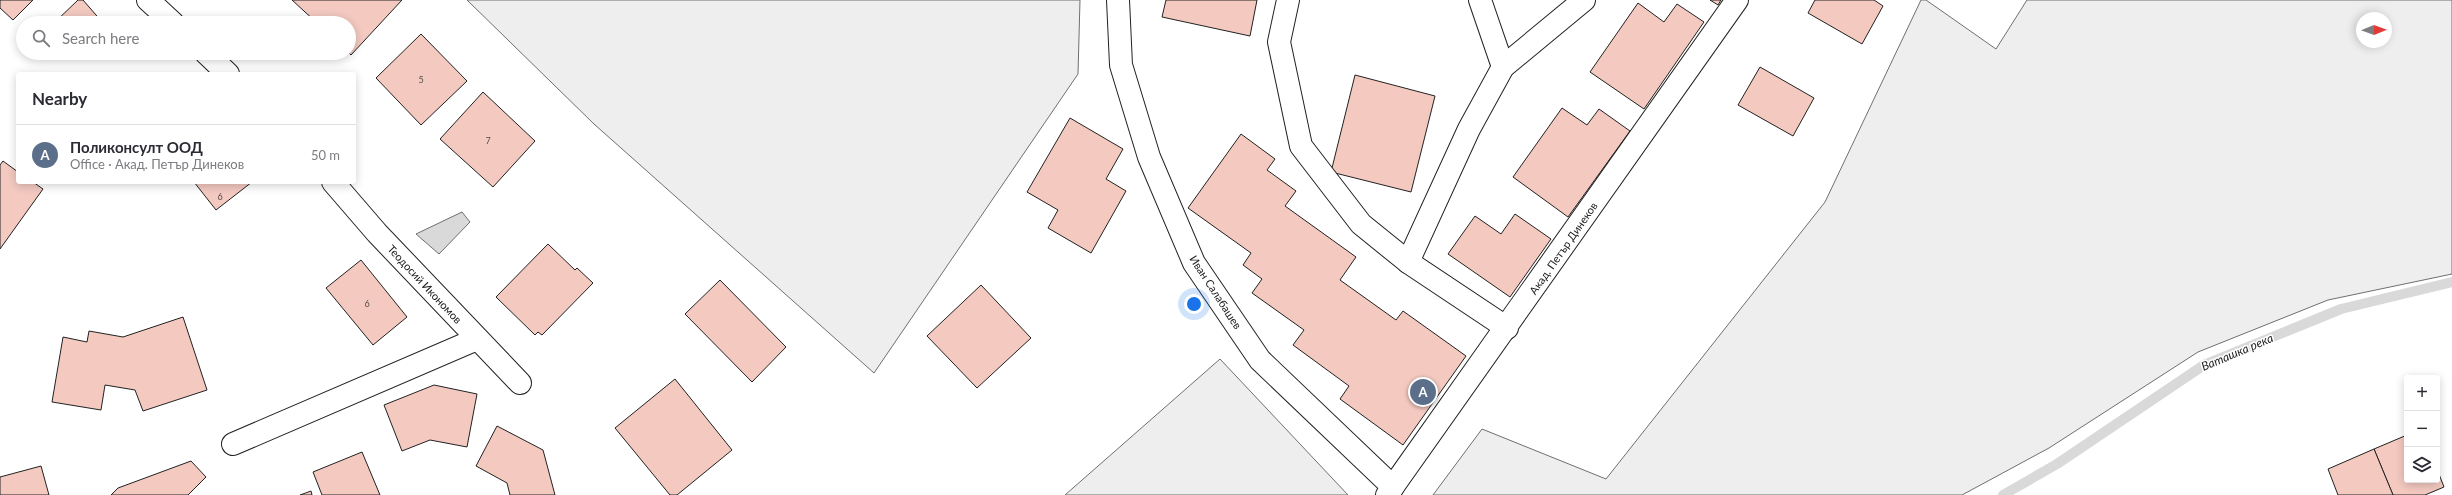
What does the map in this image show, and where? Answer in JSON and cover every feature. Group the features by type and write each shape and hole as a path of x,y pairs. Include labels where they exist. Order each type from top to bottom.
{"street":[{"path":"148,0 165,16"},
{"name":"Иван Салабашев","path":"1118,0 1121,65 1149,157 1194,263 1260,360 1390,491"},
{"path":"1288,0 1279,42 1301,146 1361,224 1408,262 1507,328"},
{"path":"1480,0 1503,67"},
{"path":"1408,262 1469,129 1503,67 1584,0"},
{"name":"Акад. Петър Динеков","path":"1390,491 1507,328 1737,0"},
{"path":"213,60 226,72"},
{"name":"Теодосий Икономов","path":"335,184 377,233 520,383"},
{"path":"233,444 478,339"}],"shaded area":[{"path":"467,0 1080,0 1078,74 874,373 594,124"},
{"path":"1921,0 1926,0 1996,49 2027,0 2452,0 2452,274 2328,300 2198,352 2049,448 1962,495 1433,495 1482,429 1606,479 1825,202"},
{"path":"462,212 470,222 439,254 416,234"},
{"path":"1220,359 1348,495 1065,495"}],"building":[{"path":"0,0 33,0 13,20 0,8"},
{"path":"78,0 83,0 97,16 61,16"},
{"path":"292,0 402,0 356,50 356,16 309,16"},
{"path":"1166,0 1257,0 1250,36 1162,17"},
{"path":"1710,0 1721,0 1718,5"},
{"path":"1815,0 1874,0 1883,6 1862,44 1808,13"},
{"path":"1638,3 1664,22 1677,4 1704,22 1644,109 1590,72"},
{"path":"421,34 467,81 421,125 376,78"},
{"path":"1760,67 1814,98 1793,136 1738,105"},
{"path":"1355,75 1435,96 1411,192 1331,172"},
{"path":"483,92 535,141 493,187 440,139"},
{"path":"1562,108 1587,125 1599,109 1630,131 1568,217 1513,177"},
{"path":"1070,118 1123,149 1106,179 1126,191 1091,253 1048,228 1058,210 1027,192"},
{"path":"1241,134 1275,159 1267,170 1296,191 1285,206 1356,257 1340,280 1396,320 1403,311 1466,356 1403,445 1340,399 1349,386 1293,345 1304,330 1252,293 1262,279 1243,265 1251,253 1188,208"},
{"path":"3,161 16,171 16,184 36,184 43,189 0,249 0,165"},
{"path":"196,184 249,184 216,210"},
{"path":"1515,214 1551,239 1510,297 1448,254 1475,216 1501,234"},
{"path":"548,244 575,270 577,268 593,283 542,335 538,332 535,335 496,297"},
{"path":"361,260 407,317 373,345 326,288"},
{"path":"720,280 786,347 752,382 685,314"},
{"path":"981,285 1031,338 977,388 927,336"},
{"path":"183,317 207,390 143,411 135,390 105,385 101,410 52,402 63,337 87,342 89,331 123,337"},
{"path":"675,379 732,450 677,495 670,495 615,428"},
{"path":"434,385 477,394 467,447 430,440 402,451 384,405"},
{"path":"497,426 543,450 555,495 510,495 507,483 476,466"},
{"path":"2404,436 2404,483 2440,483 2440,477 2444,487 2425,495 2393,495 2374,449"},
{"path":"2374,449 2393,495 2338,495 2328,469"},
{"path":"362,452 380,495 322,495 313,472"},
{"path":"191,461 206,477 188,495 111,495 118,488"},
{"path":"41,466 49,495 0,495 0,477"},
{"path":"311,491 312,495 300,495"}],"waterway":[{"name":"Ваташка река","path":"2003,495 2057,464 2204,365 2341,309 2452,282"}],"place":[{"name":"Поликонсулт ООД","path":"1423,392"}]}
